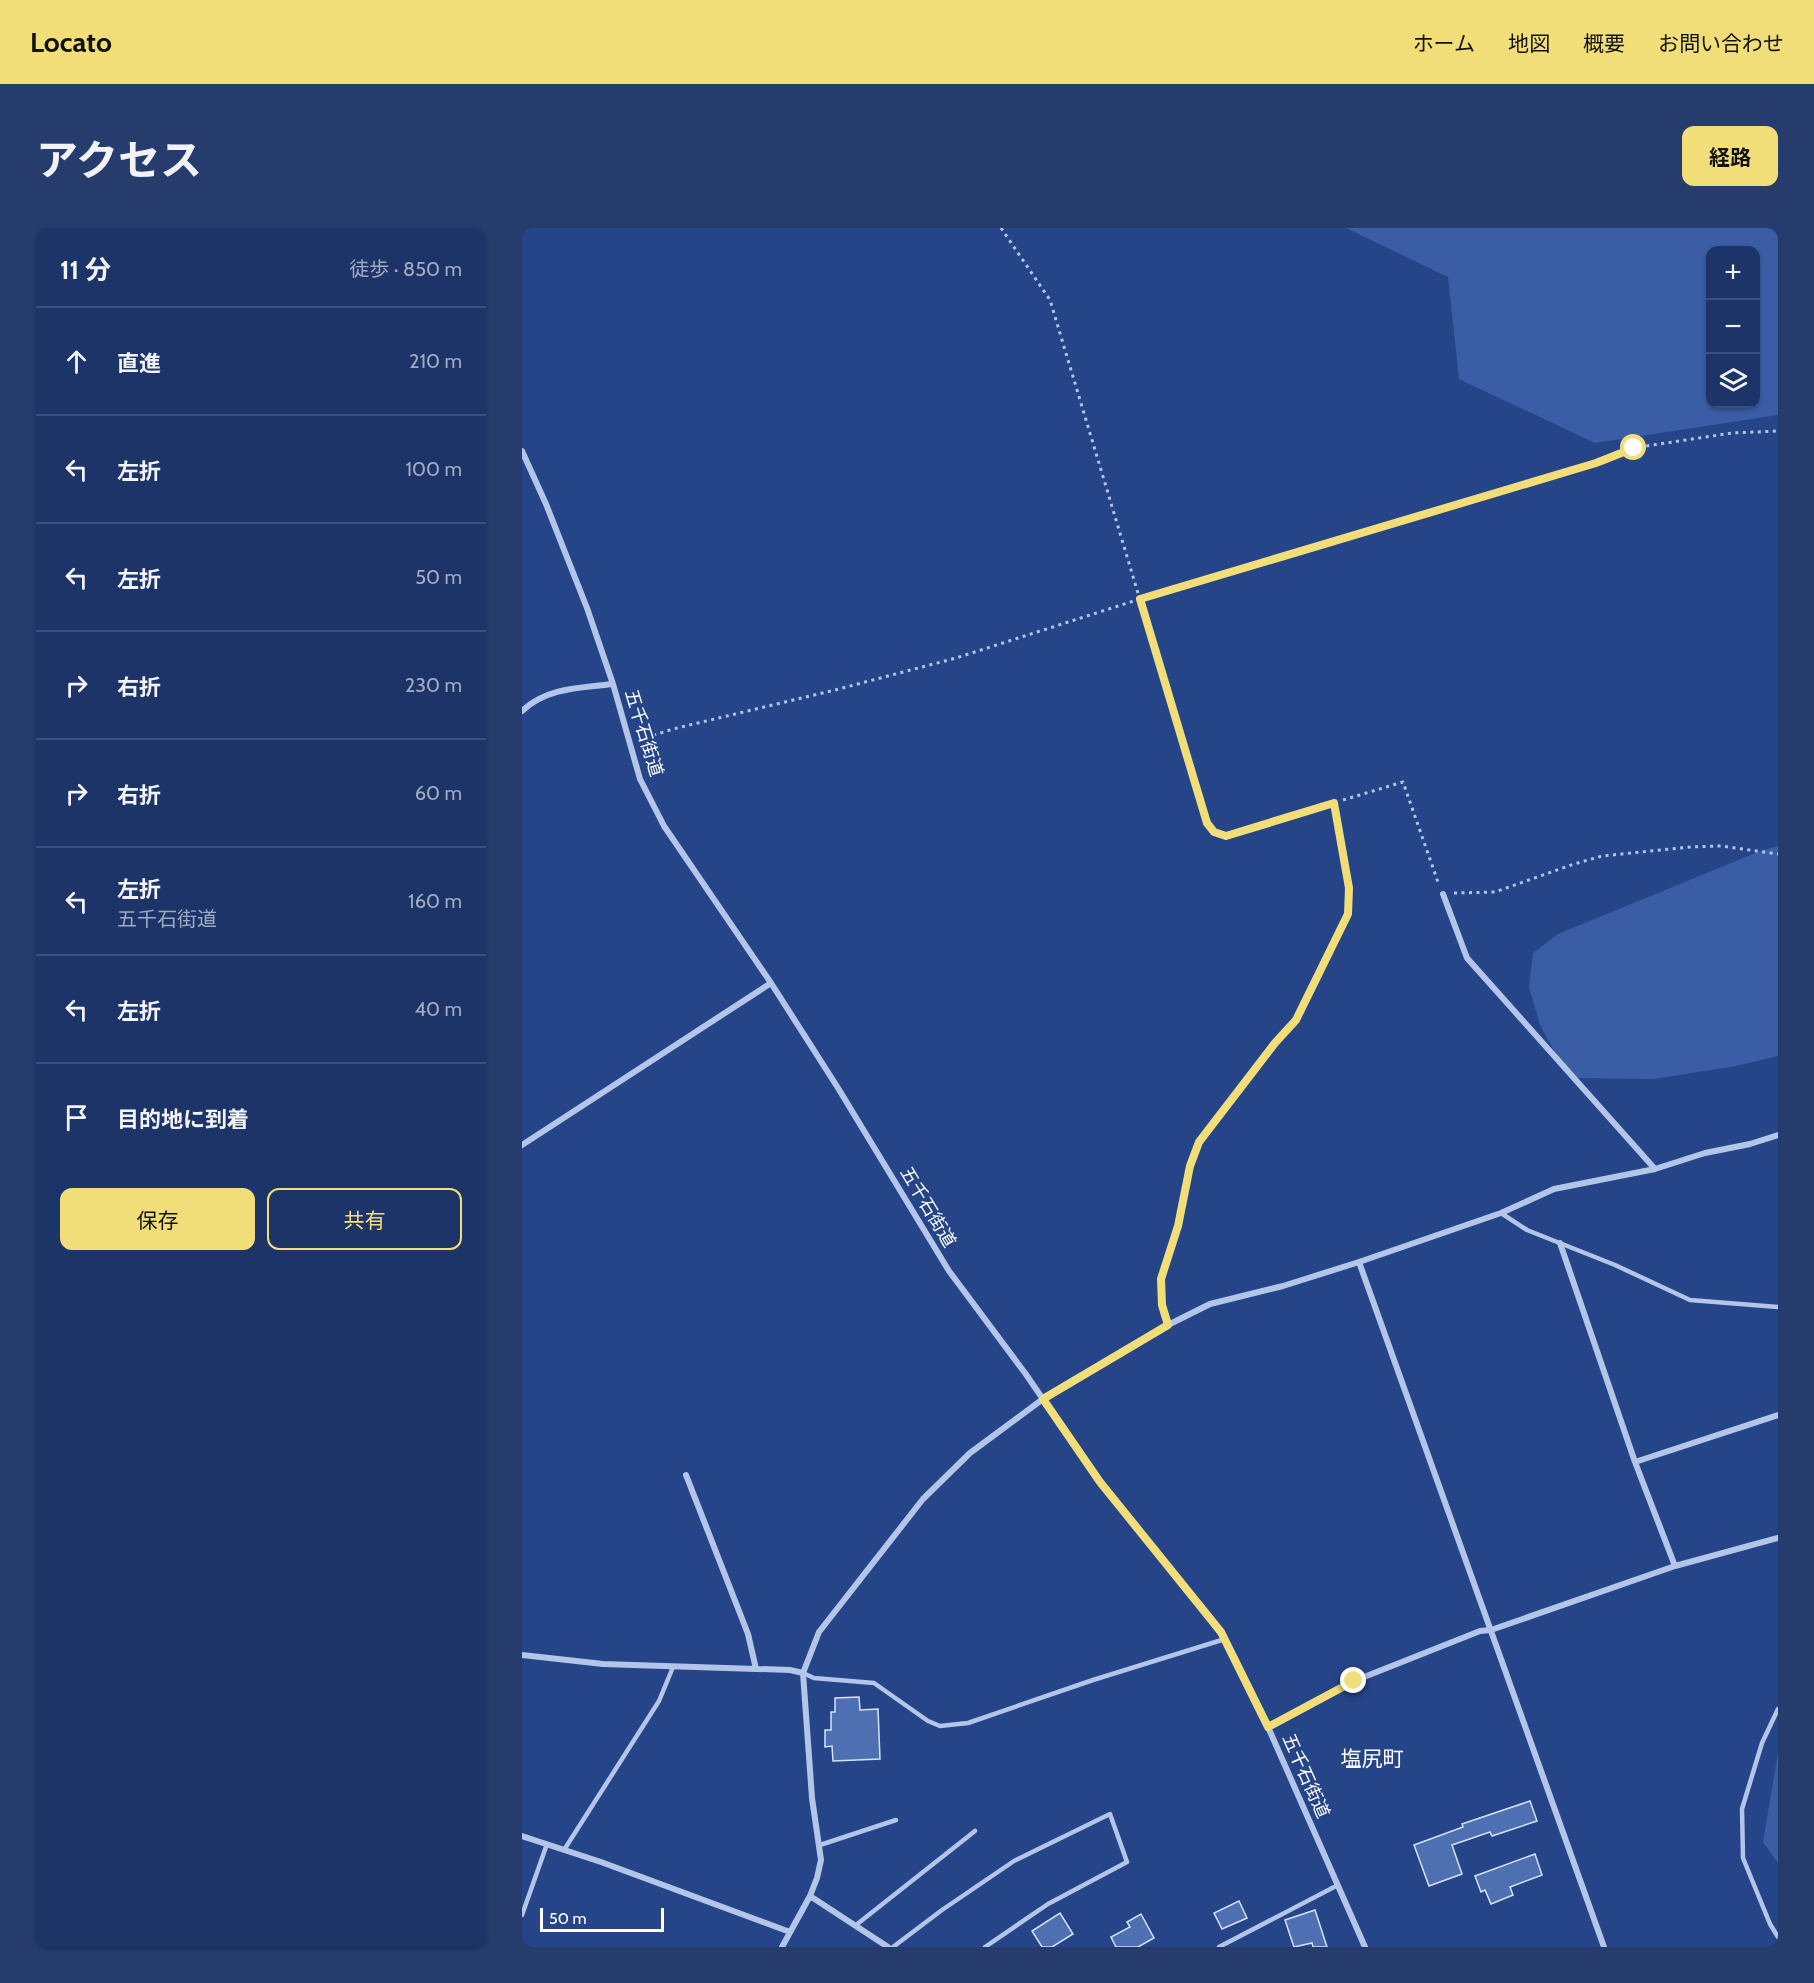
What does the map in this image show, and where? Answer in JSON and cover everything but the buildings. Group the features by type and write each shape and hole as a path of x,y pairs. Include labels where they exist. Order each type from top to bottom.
{"street":[{"name":"五千石街道","path":"522,451 546,504 587,608 613,684 640,779 664,826 771,983 949,1271 1043,1399 1100,1482 1225,1639 1268,1727 1365,1947"},
{"path":"522,711 528,705 555,691 613,684"},
{"path":"1443,894 1467,957 1655,1169"},
{"path":"522,1145 771,983"},
{"path":"782,1947 810,1896 819,1869 820,1845 812,1798 803,1673 819,1632 923,1499 970,1453 1043,1399 1168,1325 1210,1304 1283,1286 1359,1262 1501,1213 1554,1190 1655,1169 1778,1135"},
{"path":"1560,1243 1635,1462 1675,1566"},
{"path":"1359,1262 1604,1947"},
{"path":"1635,1462 1778,1414"},
{"path":"686,1475 748,1634 756,1669"},
{"path":"1268,1727 1354,1681 1480,1631 1491,1630 1675,1566 1778,1538"},
{"path":"522,1655 603,1664 790,1670 803,1673"},
{"path":"522,1836 790,1932"},
{"path":"810,1896 891,1947"}],"lane":[{"path":"1168,1325 1162,1305 1161,1279 1178,1226 1190,1166 1199,1142 1275,1043 1296,1020 1348,914 1349,888 1334,803"},
{"path":"1501,1213 1527,1230 1615,1265 1690,1300 1778,1307"},
{"path":"803,1673 814,1678 874,1683 928,1721 940,1726 968,1723 1093,1680 1225,1639"},
{"path":"564,1850 660,1701 673,1667"},
{"path":"1778,1709 1762,1743 1742,1809 1743,1858 1770,1924 1778,1937"},
{"path":"891,1947 1014,1861 1110,1814 1127,1862 1048,1904 985,1947"},
{"path":"820,1845 896,1820"},
{"path":"856,1925 975,1831"},
{"path":"522,1915 547,1844"},
{"path":"1220,1947 1338,1885"}],"path":[{"path":"1001,228 1050,300 1207,823 1214,832 1226,836 1403,782 1443,894 1495,892 1602,855 1721,846 1778,854"},
{"path":"629,743 673,729 956,658 1140,599 1596,463 1634,448 1732,433 1778,431"}],"shaded area":[{"path":"1346,228 1778,228 1778,415 1595,443 1459,379 1448,277"},
{"path":"1778,846 1778,1056 1736,1066 1654,1079 1578,1078 1557,1056 1540,1025 1529,987 1533,953 1558,934 1758,852"},
{"path":"1778,1753 1778,1863 1763,1842"}],"district":[{"name":"塩尻町","path":"1372,1758"}],"route":[{"path":"1354,1681 1268,1727 1221,1632 1100,1482 1043,1399 1168,1325 1162,1305 1161,1279 1183,1207 1190,1166 1199,1142 1275,1043 1296,1020 1348,914 1349,888 1334,803 1226,836 1214,832 1207,823 1140,599 1596,463 1634,448"}]}
